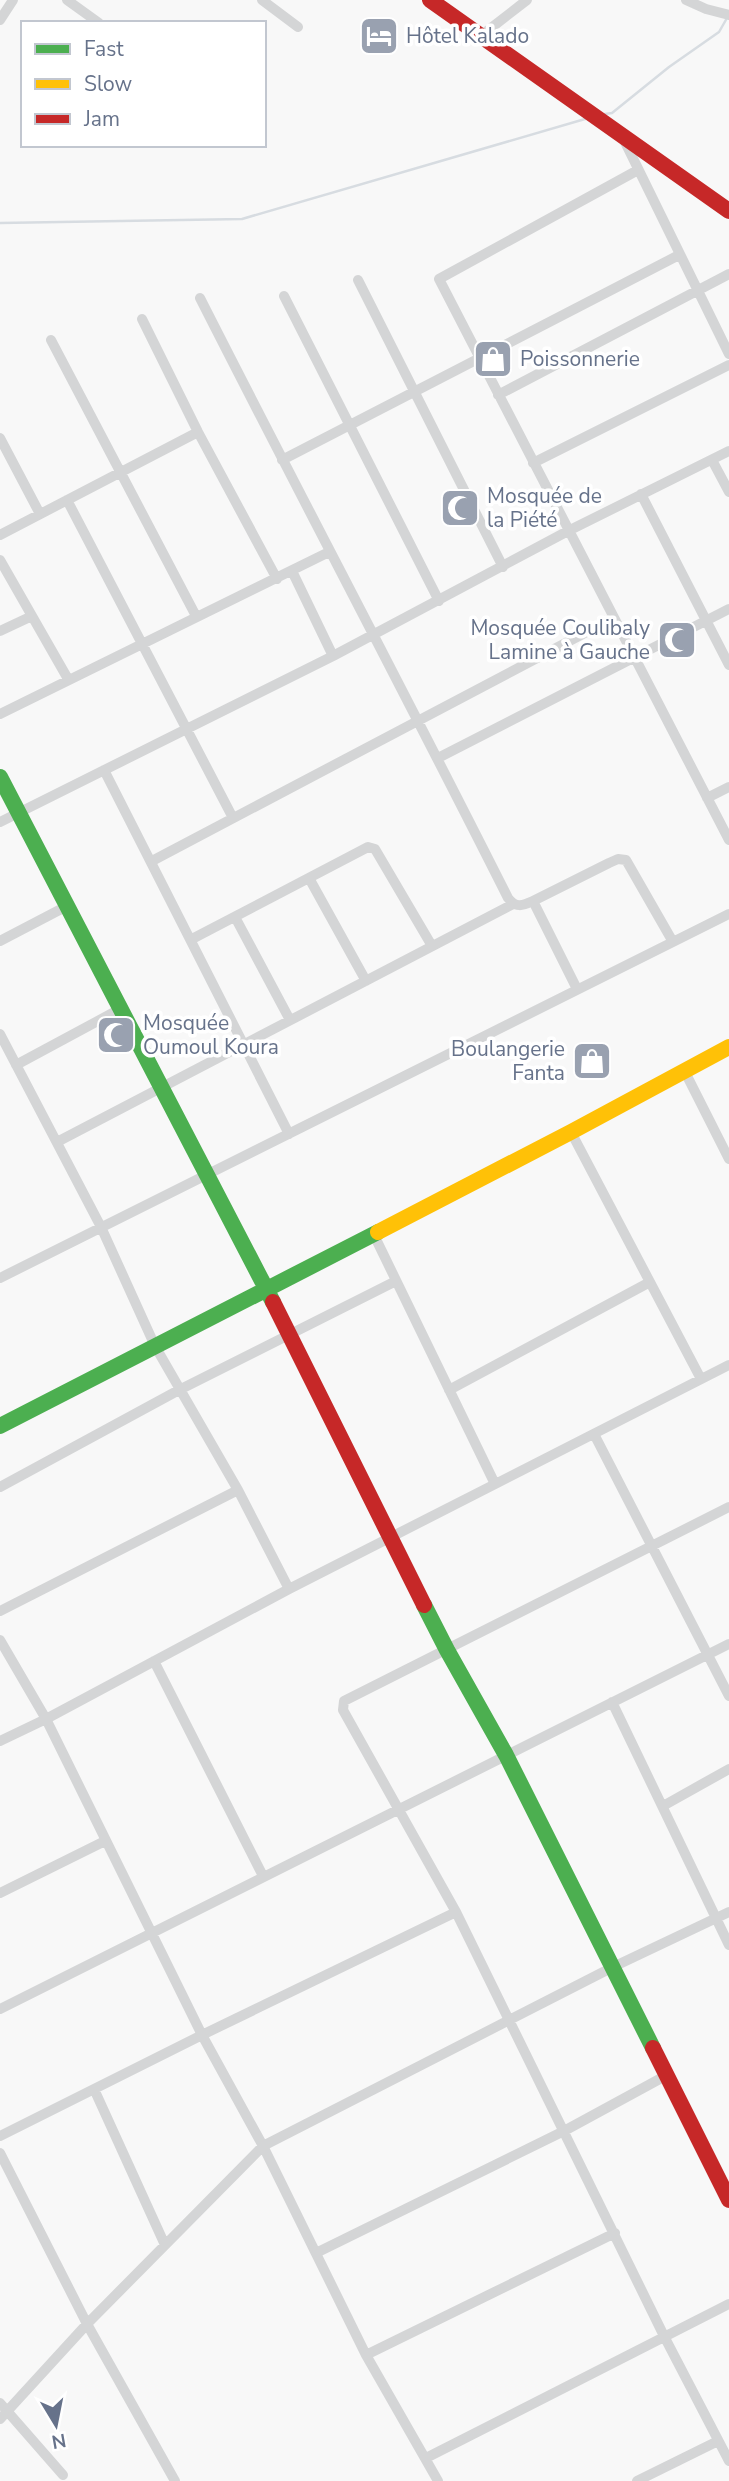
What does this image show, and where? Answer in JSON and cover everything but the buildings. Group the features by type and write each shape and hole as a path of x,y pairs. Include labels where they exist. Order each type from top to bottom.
{"street":[{"path":"0,20 13,0"},
{"path":"67,0 96,21"},
{"path":"262,0 298,27"},
{"path":"430,0 623,138 727,204"},
{"path":"482,35 527,0"},
{"path":"686,0 729,15"},
{"path":"623,138 729,354"},
{"path":"638,170 439,279 729,840"},
{"path":"282,460 679,255"},
{"path":"498,395 729,274"},
{"path":"358,280 503,567"},
{"path":"284,296 439,600"},
{"path":"200,298 513,904"},
{"path":"142,319 198,432 277,579"},
{"path":"51,340 196,616"},
{"path":"533,463 729,365"},
{"path":"0,535 198,432"},
{"path":"0,438 40,514"},
{"path":"0,822 333,656 568,531 729,451"},
{"path":"712,460 729,492"},
{"path":"641,494 729,665"},
{"path":"67,500 233,818"},
{"path":"0,714 329,552"},
{"path":"0,560 68,680"},
{"path":"292,571 333,656"},
{"path":"438,758 729,609"},
{"path":"0,631 32,616"},
{"path":"152,861 613,618"},
{"path":"104,770 289,1133"},
{"path":"0,777 267,1289 447,1650 506,1755 667,2075 724,2177 729,2200"},
{"path":"707,798 729,788"},
{"path":"192,939 368,847 375,849 432,946"},
{"path":"57,1142 513,904 524,906 618,859 626,860 673,942"},
{"path":"310,877 366,981"},
{"path":"533,901 577,989"},
{"path":"0,941 67,906"},
{"path":"1,1274 101,1227 729,914"},
{"path":"235,917 290,1020"},
{"path":"16,1065 120,1009"},
{"path":"0,1034 4,1051 16,1065 101,1227 155,1346 238,1490 289,1588"},
{"path":"0,1426 571,1132 729,1046"},
{"path":"684,1070 729,1158"},
{"path":"571,1132 701,1379"},
{"path":"374,1234 495,1484"},
{"path":"0,1487 179,1390 396,1280"},
{"path":"449,1390 650,1282"},
{"path":"0,1741 289,1588 729,1365"},
{"path":"594,1434 729,1696"},
{"path":"0,1611 238,1490"},
{"path":"729,1507 344,1701 343,1710 456,1912 664,2336 729,2460"},
{"path":"0,1640 46,1719 202,2035 263,2146 366,2355 438,2481"},
{"path":"0,2009 729,1644"},
{"path":"154,1661 263,1876"},
{"path":"612,1702 729,1945"},
{"path":"663,1806 729,1769"},
{"path":"0,1894 105,1840"},
{"path":"0,2136 456,1912"},
{"path":"0,2419 4,2406 263,2146 613,1967 729,1912"},
{"path":"316,2253 564,2131 667,2075"},
{"path":"93,2089 165,2245"},
{"path":"0,2153 87,2324 175,2481"},
{"path":"366,2355 615,2234"},
{"path":"426,2458 729,2304"},
{"path":"4,2406 63,2475"},
{"path":"637,2481 718,2441"}],"waterway":[{"path":"605,114 612,113 669,67 719,32 727,18"},
{"path":"0,223 242,219 585,119"}],"traffic: fast":[{"path":"0,777 273,1302"},
{"path":"0,1426 378,1232"},
{"path":"424,1605 506,1755 653,2048"}],"traffic: slow":[{"path":"378,1232 729,1047"}],"traffic: jam":[{"path":"430,0 729,211"},
{"path":"273,1302 424,1605"},
{"path":"653,2048 729,2200"}],"place":[{"name":"Hôtel Kalado","path":"379,36"},
{"name":"Poissonnerie","path":"493,359"},
{"name":"Mosquée de la Piété","path":"460,508"},
{"name":"Mosquée Coulibaly Lamine à Gauche","path":"677,640"},
{"name":"Mosquée Oumoul Koura","path":"116,1035"},
{"name":"Boulangerie Fanta","path":"592,1061"}]}
